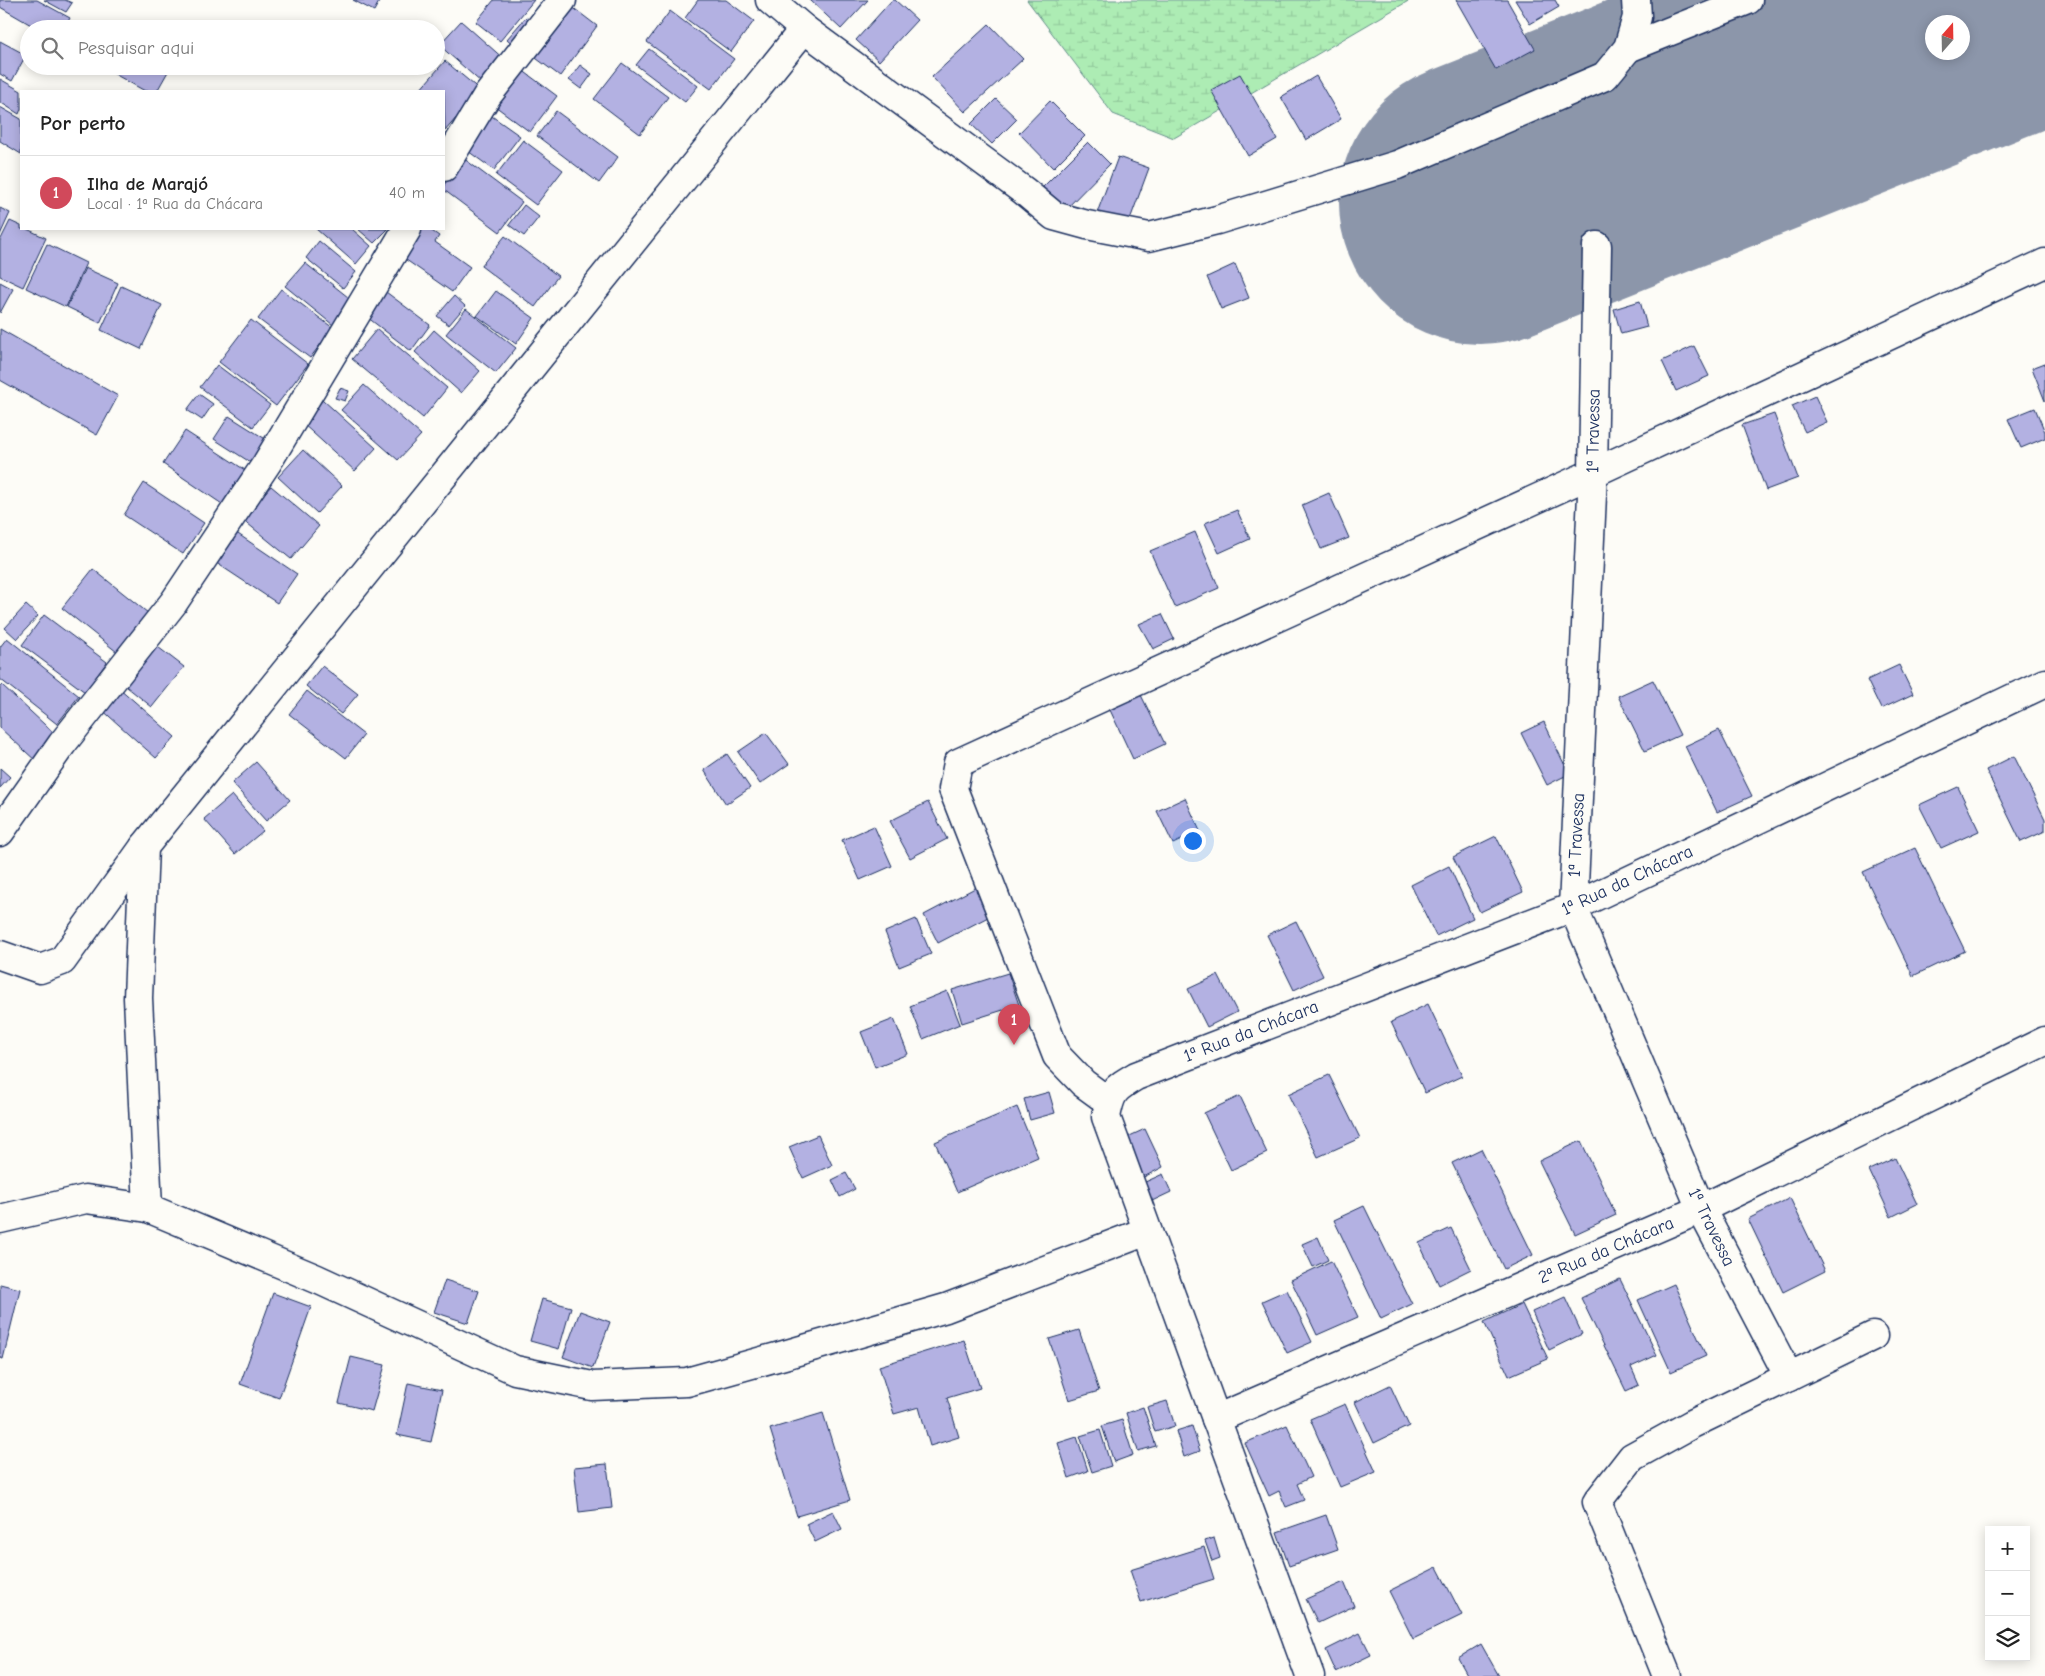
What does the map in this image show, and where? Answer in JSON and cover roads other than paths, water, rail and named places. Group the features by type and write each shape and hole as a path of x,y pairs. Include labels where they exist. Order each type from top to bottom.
{"street":[{"path":"445,165 487,96 562,0"},
{"path":"770,0 804,29 1054,216 1087,225 1149,237 1217,220 1397,165 1605,76 1628,48 1637,17 1636,0"},
{"path":"1628,48 1748,0"},
{"path":"0,956 40,969 62,960 144,846 804,29"},
{"path":"0,832 62,744 174,602 267,463 406,230"},
{"name":"1ª Travessa","path":"1597,246 1593,473 1573,907 1701,1209 1789,1377"},
{"path":"1310,1676 1106,1117 1112,1095 1083,1083 1057,1056 953,789 958,762 1593,473 2045,263"},
{"name":"1ª Rua da Chácara","path":"1112,1095 1136,1076 1573,907 2045,683"},
{"path":"144,846 138,998 148,1208"},
{"name":"2ª Rua da Chácara","path":"1216,1420 1701,1209 2045,1041"},
{"path":"0,1219 86,1199 148,1208 317,1279 515,1370 592,1386 687,1382 946,1308 1147,1231"},
{"path":"1667,1676 1597,1502 1632,1457 1692,1424 1873,1336"}],"place":[{"name":"Ilha de Marajó","path":"1014,1045"}]}
